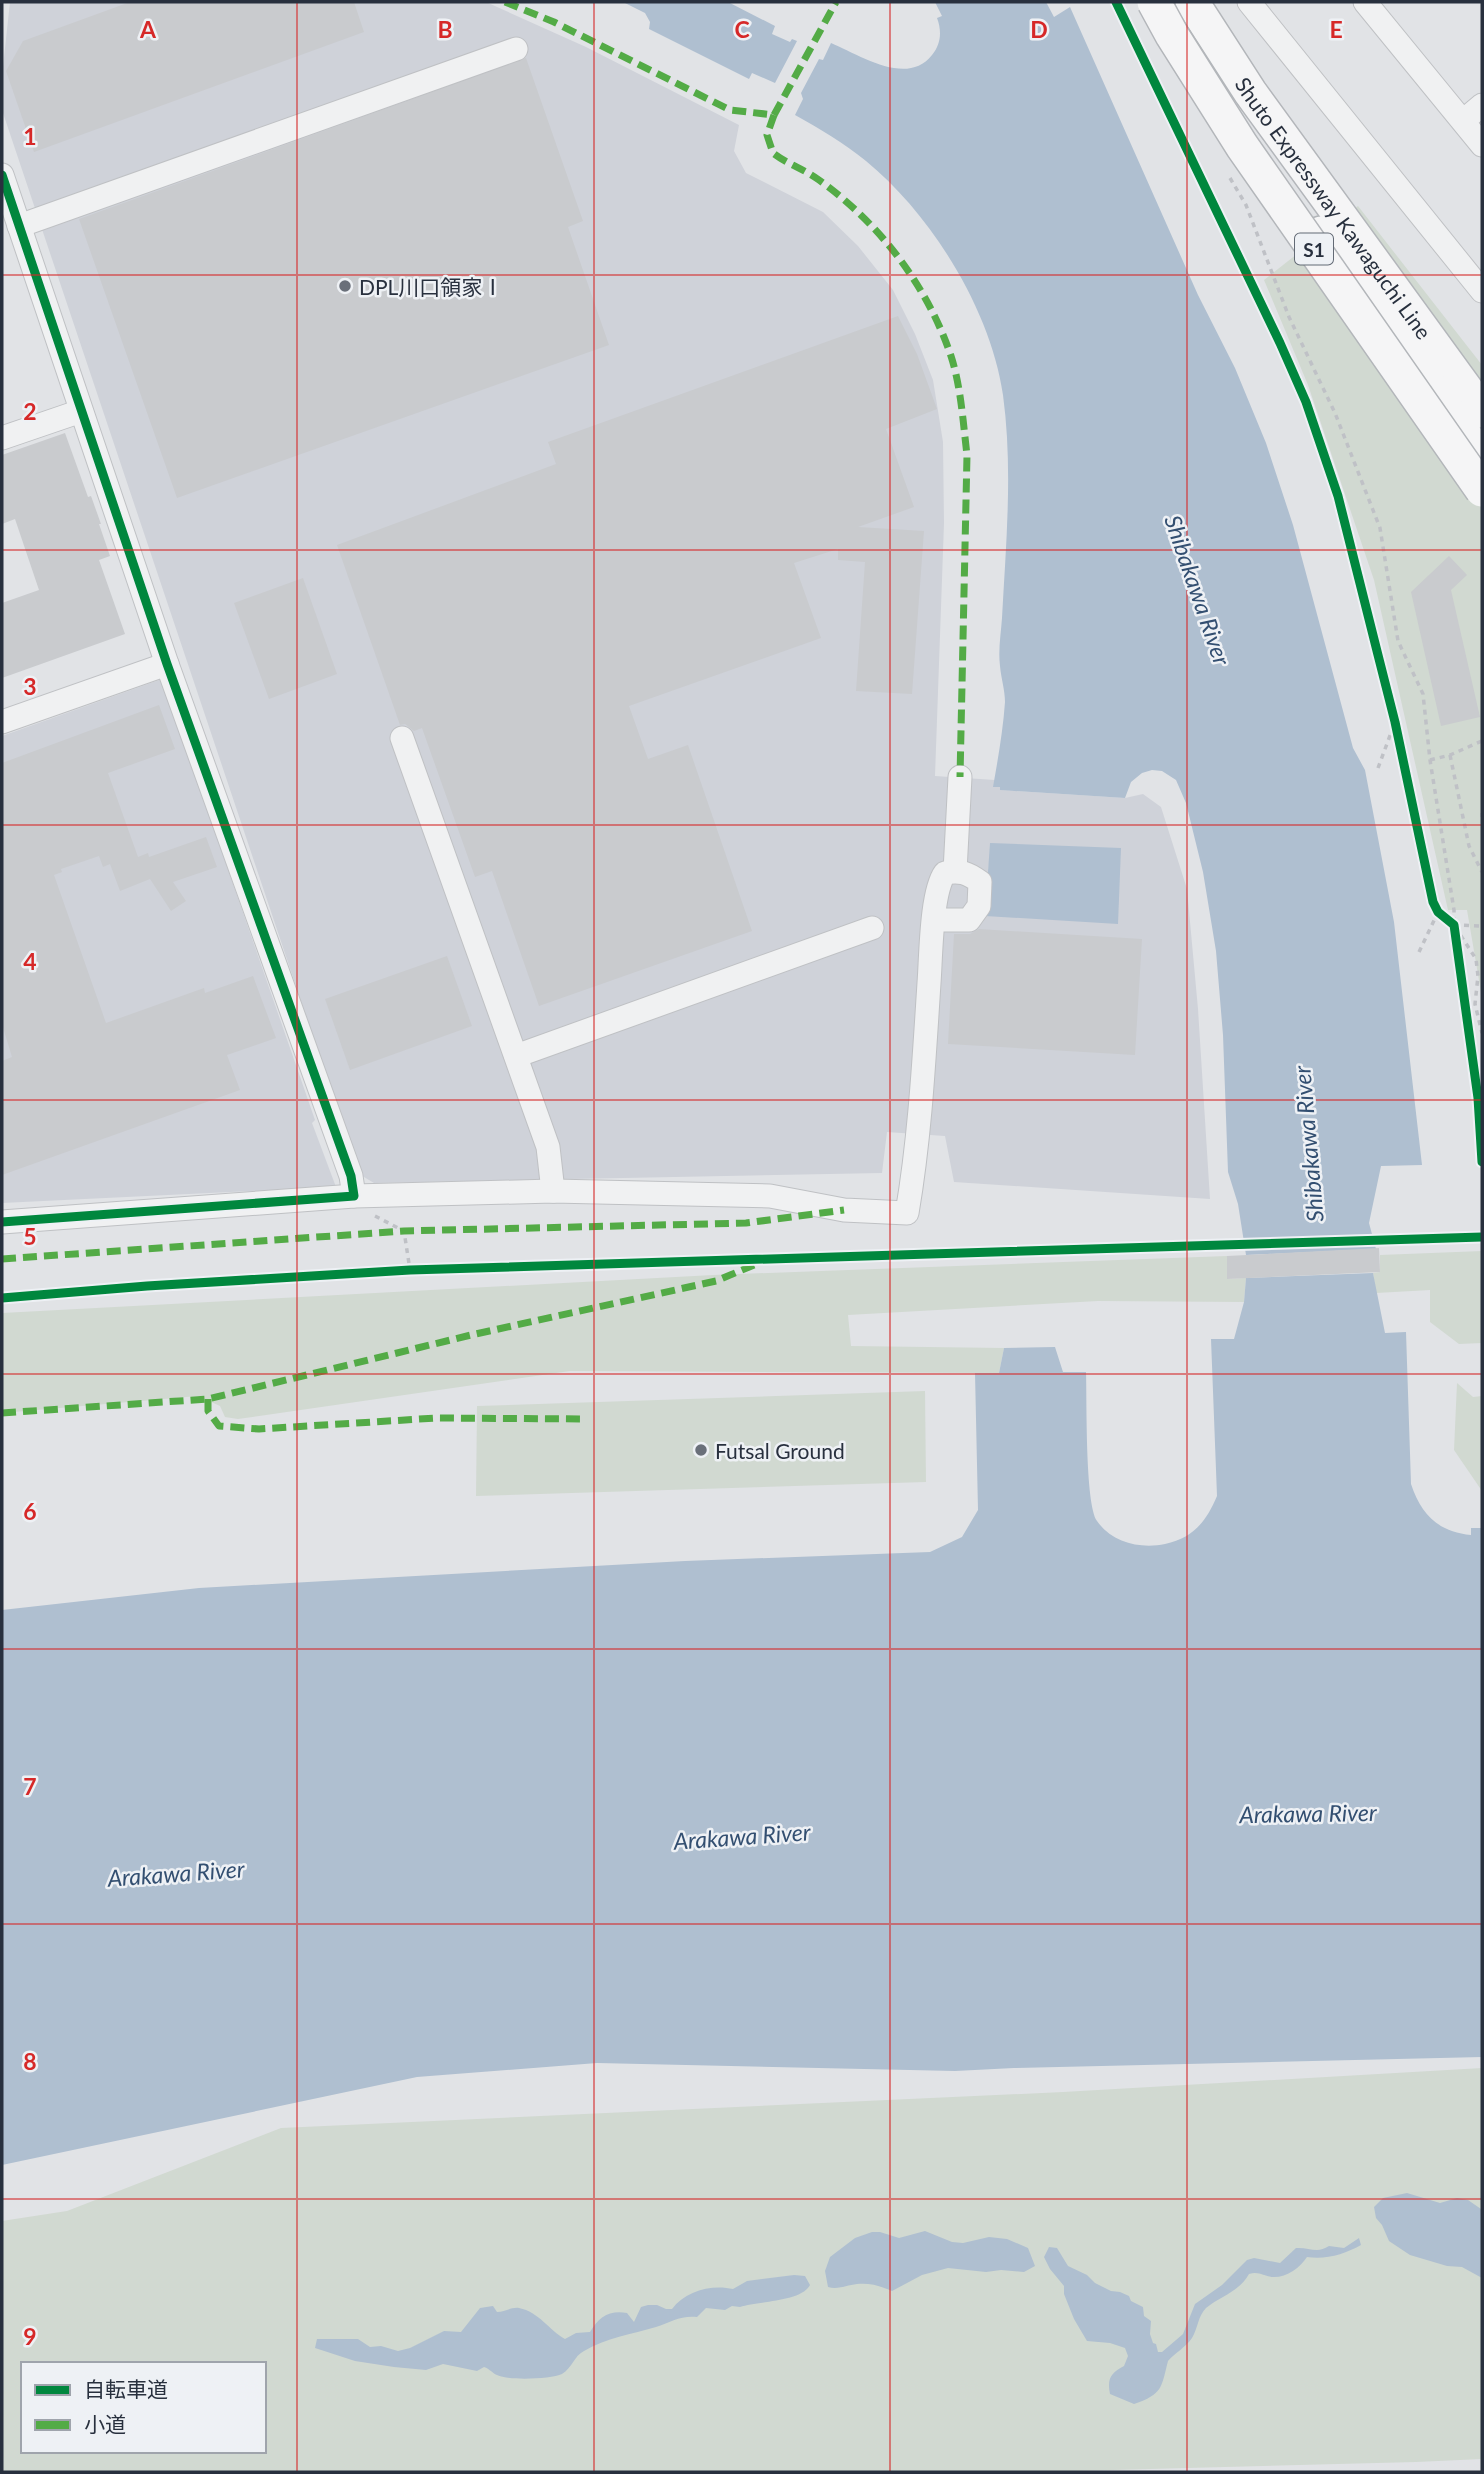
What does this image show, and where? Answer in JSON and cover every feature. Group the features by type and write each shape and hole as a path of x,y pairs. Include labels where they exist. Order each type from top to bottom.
{"highway":[{"name":"Shuto Expressway Kawaguchi Line","path":"1154,2 1234,158 1477,492"},
{"name":"Shuto Expressway Kawaguchi Line","path":"1192,2 1250,92 1482,411"},
{"path":"1234,158 1325,237 1482,459"}],"street":[{"path":"1249,2 1482,291"},
{"path":"1364,2 1482,145"},
{"path":"19,226 516,49"},
{"path":"1463,121 1482,105"},
{"path":"2,175 167,664 351,1176 354,1196"},
{"path":"2,438 81,411"},
{"path":"2,722 167,664"},
{"path":"402,738 548,1147 553,1191"},
{"path":"955,871 960,777"},
{"path":"2,1222 354,1196 553,1191 770,1196 844,1210 907,1213 918,1134 934,920 939,881 944,873 955,871 967,873 980,882 979,906 969,920 934,920"},
{"path":"516,1056 872,928"}],"path":[{"path":"1234,158 1246,205 1289,317 1335,412 1380,528 1398,641 1423,694 1458,952"},
{"path":"1392,708 1400,747"},
{"path":"1378,768 1395,722"},
{"path":"1430,760 1451,755 1482,741"},
{"path":"1451,755 1469,846 1482,872"},
{"path":"1433,902 1438,912 1454,925 1476,959 1478,976 1475,1004 1482,1033"},
{"path":"1419,952 1438,912"},
{"path":"1454,925 1482,926"},
{"path":"1478,1098 1481,1117 1479,1131"},
{"path":"371,1214 404,1231 410,1270"},
{"path":"1366,1241 1482,1237"},
{"path":"396,1270 423,1269"}],"shaded area":[{"path":"10,2 486,2 586,47 739,125 734,151 746,173 823,212 858,246 893,290 915,334 933,380 943,442 944,523 935,776 995,780 994,786 1000,787 1001,790 1125,798 1143,794 1161,807 1187,889 1210,1199 954,1182 945,1136 887,1132 882,1173 374,1183 359,1174 2,110 2,76"},
{"path":"1358,206 1482,365 1482,998 1467,910 1448,910 1374,580 1308,385 1264,280"},
{"path":"162,679 336,1187 2,1203 2,736"},
{"path":"1482,1251 1482,1343 1459,1344 1430,1322 1430,1290 1376,1293 1373,1273 1380,1272 1380,1255"},
{"path":"1227,1256 1228,1279 1246,1278 1244,1302 1098,1301 848,1315 851,1346 1004,1348 999,1373 570,1371 238,1419 225,1417 220,1406 198,1396 2,1413 2,1313 713,1275"},
{"path":"1457,1383 1473,1397 1482,1396 1482,1491 1454,1450"},
{"name":"Futsal Ground","path":"925,1391 926,1482 476,1496 477,1406"},
{"path":"1482,2068 1482,2459 1038,2472 2,2472 2,2221 67,2211 281,2128 1063,2092"}],"water":[{"path":"623,2 728,2 775,26 772,34 790,42 792,39 797,41 775,83 752,73 749,79 649,29 650,22 645,13"},
{"name":"Shibakawa River","path":"935,2 1046,2 1054,17 1070,7 1198,295 1235,368 1266,443 1293,525 1353,748 1365,770 1394,922 1422,1165 1381,1166 1369,1223 1376,1249 1246,1255 1238,1204 1228,1172 1223,1035 1216,951 1203,872 1186,803 1176,780 1162,771 1142,773 1131,782 1125,798 1000,790 1000,787 993,787 1005,702 999,654 1008,479 1006,423 996,363 972,298 955,267 914,209 866,161 832,136 795,115 803,99 801,93 831,43 883,66 910,68 922,64 932,55 939,42 940,28 937,18 942,16"},
{"path":"990,843 1121,848 1118,924 985,916"},
{"name":"Arakawa River","path":"1373,1273 1385,1333 1406,1332 1411,1484 1415,1495 1432,1520 1449,1530 1471,1535 1471,1528 1482,1528 1482,2057 955,2071 597,2063 417,2077 2,2165 2,1610 199,1588 685,1561 930,1552 962,1537 978,1510 975,1373 999,1373 1004,1348 1055,1347 1063,1372 1086,1372 1090,1494 1097,1521 1111,1535 1128,1543 1146,1546 1165,1544 1183,1538 1197,1528 1217,1496 1211,1339 1234,1339 1244,1302 1246,1278"},
{"path":"1407,2193 1440,2203 1457,2198 1468,2200 1481,2209 1482,2278 1462,2267 1447,2266 1410,2255 1389,2241 1376,2218 1374,2207 1383,2198"},
{"path":"925,2231 952,2242 963,2243 989,2237 1007,2239 1028,2248 1035,2266 1024,2272 948,2268 922,2275 892,2291 867,2284 828,2287 825,2271 830,2257 855,2238 880,2232 899,2238"},
{"path":"1359,2238 1361,2245 1355,2248 1328,2257 1307,2257 1301,2265 1282,2276 1249,2274 1235,2289 1206,2308 1192,2338 1168,2361 1164,2378 1156,2393 1134,2404 1110,2394 1111,2377 1124,2366 1128,2356 1125,2348 1110,2343 1087,2341 1074,2319 1064,2294 1064,2286 1044,2257 1049,2247 1057,2248 1068,2266 1111,2291 1129,2296 1131,2301 1143,2307 1144,2316 1151,2321 1150,2334 1153,2343 1156,2344 1158,2352 1162,2352 1183,2334 1195,2304 1222,2285 1247,2260 1254,2258 1280,2263 1296,2248 1344,2248"},
{"path":"805,2276 810,2285 798,2295 740,2307 732,2306 725,2310 706,2308 697,2317 681,2318 592,2347 581,2353 562,2374 549,2377 511,2378 497,2375 484,2367 477,2371 443,2364 426,2370 394,2367 355,2361 315,2348 317,2339 358,2339 370,2347 381,2346 398,2351 444,2331 461,2332 480,2308 493,2306 497,2312 516,2308 526,2310 565,2339 576,2333 590,2332 597,2322 610,2314 627,2313 634,2322 641,2307 657,2305 672,2309 691,2293 699,2290 716,2287 733,2289 747,2281"}],"building":[{"path":"130,2 354,2 364,32 34,152 6,71 23,41"},
{"name":"DPL川口領家Ⅰ","path":"526,58 583,221 568,227 609,345 177,498 79,219"},
{"path":"898,316 917,354 937,409 886,429 914,507 858,527 924,531 912,694 856,691 865,562 838,560 838,549 794,563 821,638 629,706 648,759 688,745 752,931 539,1006 492,871 475,877 422,728 414,731 405,724 400,725 337,545 556,464 548,442"},
{"path":"65,433 88,497 91,496 101,524 110,556 99,560 125,634 2,678 2,603 39,590 15,519 2,524 2,455"},
{"path":"1449,556 1467,575 1451,590 1480,717 1441,726 1411,592"},
{"path":"303,578 337,674 269,699 234,603"},
{"path":"159,705 175,749 108,773 138,857 148,853 149,857 206,837 217,867 173,882 186,901 171,911 150,879 120,891 110,864 103,867 99,856 61,869 62,872 54,875 106,1023 204,988 205,993 253,976 276,1038 227,1055 240,1090 2,1175 2,1061 12,1057 2,1024 2,763"},
{"path":"979,929 1142,939 1135,1055 948,1044 954,934 970,934"},
{"path":"447,956 472,1026 350,1070 325,999"},
{"path":"1379,1248 1380,1272 1227,1279 1227,1256"}],"marked path":[{"path":"505,2 554,22 730,110 774,115 836,2"},
{"path":"774,115 767,135 773,153 819,180 841,197 881,236 915,280 951,356 967,455 960,777"},
{"path":"2,1259 404,1231 746,1223 844,1210"},
{"path":"2,1413 208,1399 471,1335 716,1281 754,1265"},
{"path":"208,1399 208,1411 219,1426 259,1429 437,1418 586,1419"}],"cycle path":[{"path":"1116,2 1280,343 1306,402 1338,496 1395,722 1433,902 1438,912 1454,925 1478,1098 1482,1162"},
{"path":"2,175 167,664 351,1176 354,1196 2,1222"},
{"path":"2,1298 410,1270 1482,1237"}],"place":[{"name":"DPL川口領家Ⅰ","path":"345,286"},
{"name":"Futsal Ground","path":"701,1450"}]}
